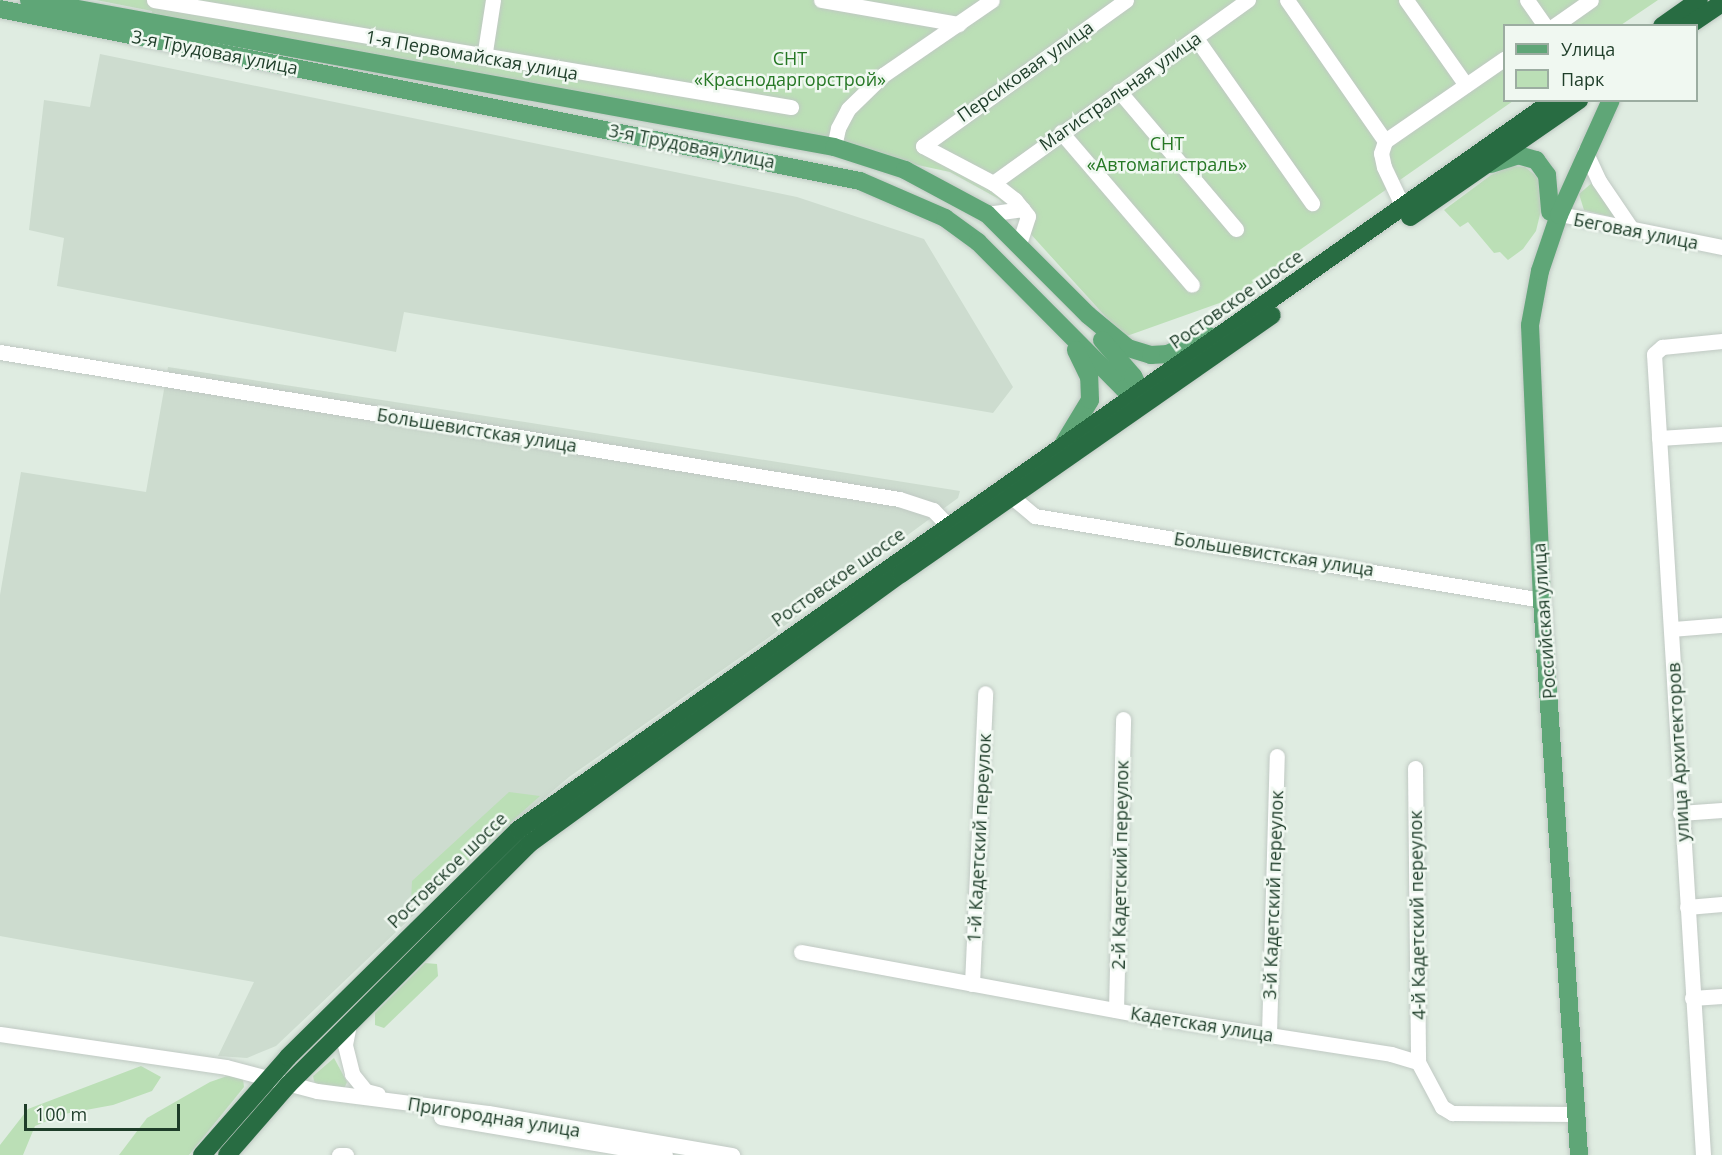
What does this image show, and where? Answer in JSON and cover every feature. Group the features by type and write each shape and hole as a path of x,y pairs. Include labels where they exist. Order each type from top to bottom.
{"highway":[{"path":"1665,24 1699,0"},
{"path":"1691,24 1722,3"},
{"name":"Ростовское шоссе","path":"227,1155 285,1089 529,844 953,530 1061,447 1551,102"},
{"name":"Ростовское шоссе","path":"202,1155 263,1078 518,830 953,530 1012,497 1130,417 1576,102"}],"main road":[{"name":"1-я Первомайская улица","path":"36,1 153,8"},
{"name":"3-я Трудовая улица","path":"153,8 834,147"},
{"name":"3-я Трудовая улица","path":"0,9 860,181 902,196 945,218 978,242 1124,389 1141,392"},
{"name":"Российская улица","path":"1555,214 1561,185 1599,102"},
{"name":"Российская улица","path":"1571,1155 1572,1114 1521,325 1531,268 1610,102"},
{"path":"834,147 905,170 987,214 1121,345 1151,355 1180,351 1308,275"},
{"path":"1481,168 1518,155 1536,160 1547,175 1555,214"},
{"path":"1032,257 1128,369 1141,392"},
{"path":"1056,321 1080,356 1091,390 1087,411 1061,447"},
{"path":"1141,392 1169,389"},
{"path":"1130,417 1141,392"},
{"name":"Российская улица","path":"1572,1114 1579,1155"}],"street":[{"path":"484,58 493,0"},
{"path":"821,0 959,24"},
{"path":"834,147 838,128 848,109 883,75 992,0"},
{"name":"Персиковая улица","path":"993,183 925,149 925,141 1126,0"},
{"name":"Магистральная улица","path":"993,183 1060,132 1248,0"},
{"path":"1287,0 1385,141"},
{"path":"1406,0 1466,85"},
{"path":"1527,0 1544,24"},
{"path":"1557,24 1591,0"},
{"name":"1-я Первомайская улица","path":"153,8 791,107"},
{"path":"1196,38 1312,203"},
{"path":"1403,207 1384,166 1381,153 1385,141 1503,60"},
{"path":"1119,92 1236,229"},
{"path":"1060,132 1192,285"},
{"path":"1585,151 1599,181 1633,231"},
{"path":"993,183 1023,209 1028,219 1019,244"},
{"path":"987,214 1023,209"},
{"name":"Беговая улица","path":"1555,214 1722,247"},
{"name":"улица Архитекторов","path":"1703,1155 1680,813 1672,629 1659,438 1657,349 1722,341"},
{"name":"Большевистская улица","path":"0,352 898,499 933,510 953,530"},
{"path":"1659,438 1722,434"},
{"name":"Большевистская улица","path":"1012,497 1035,516 1289,555 1539,600"},
{"path":"1672,629 1722,625"},
{"name":"1-й Кадетский переулок","path":"972,984 985,693"},
{"name":"2-й Кадетский переулок","path":"1116,1010 1124,719"},
{"name":"3-й Кадетский переулок","path":"1269,1034 1277,756"},
{"name":"4-й Кадетский переулок","path":"1415,768 1418,1062"},
{"path":"1680,813 1722,810"},
{"path":"1687,907 1722,904"},
{"name":"Кадетская улица","path":"801,951 1116,1010 1391,1054 1418,1062"},
{"path":"1692,998 1722,996"},
{"path":"349,1024 346,1058 358,1083 366,1091 404,1102"},
{"name":"Пригородная улица","path":"0,1034 263,1078 285,1089 665,1155"},
{"path":"1418,1062 1442,1107 1452,1113 1572,1114"},
{"name":"Пригородная улица","path":"285,1089 404,1102 732,1155"},
{"path":"339,1155 346,1155"}],"shaded area":[{"path":"100,54 797,197 924,239 1013,387 993,413 404,312 396,352 57,286 64,238 29,230 44,100 90,107"},
{"path":"168,367 960,491 958,498 768,638 569,777 478,854 276,1046 247,1058 218,1056 254,982 0,936 0,595 21,472 146,492"}],"green space":[{"name":"СНТ «Автомагистраль»","path":"96,0 1658,0 1622,24 1503,24 1503,102 1512,102 1228,300 1124,337 999,199 950,172 834,147 151,21 152,11"},
{"path":"1511,166 1525,167 1540,179 1543,202 1536,231 1523,249 1508,260 1500,252 1494,253 1468,222 1460,227 1444,210 1491,175"},
{"path":"1593,182 1616,218 1584,210 1579,194"},
{"path":"509,792 540,796 421,902 411,901 412,881"},
{"path":"425,963 437,964 438,976 384,1028 375,1025 375,1013"},
{"path":"334,1058 347,1082 344,1089 317,1085 314,1081 313,1076"},
{"path":"141,1066 161,1077 152,1091 113,1105 64,1114 35,1126 23,1155 0,1155 0,1145 28,1109"},
{"path":"233,1074 243,1079 244,1087 189,1155 119,1155 147,1118 210,1082"}],"park label":[{"name":"СНТ «Краснодаргорстрой»","path":"790,69"}]}
